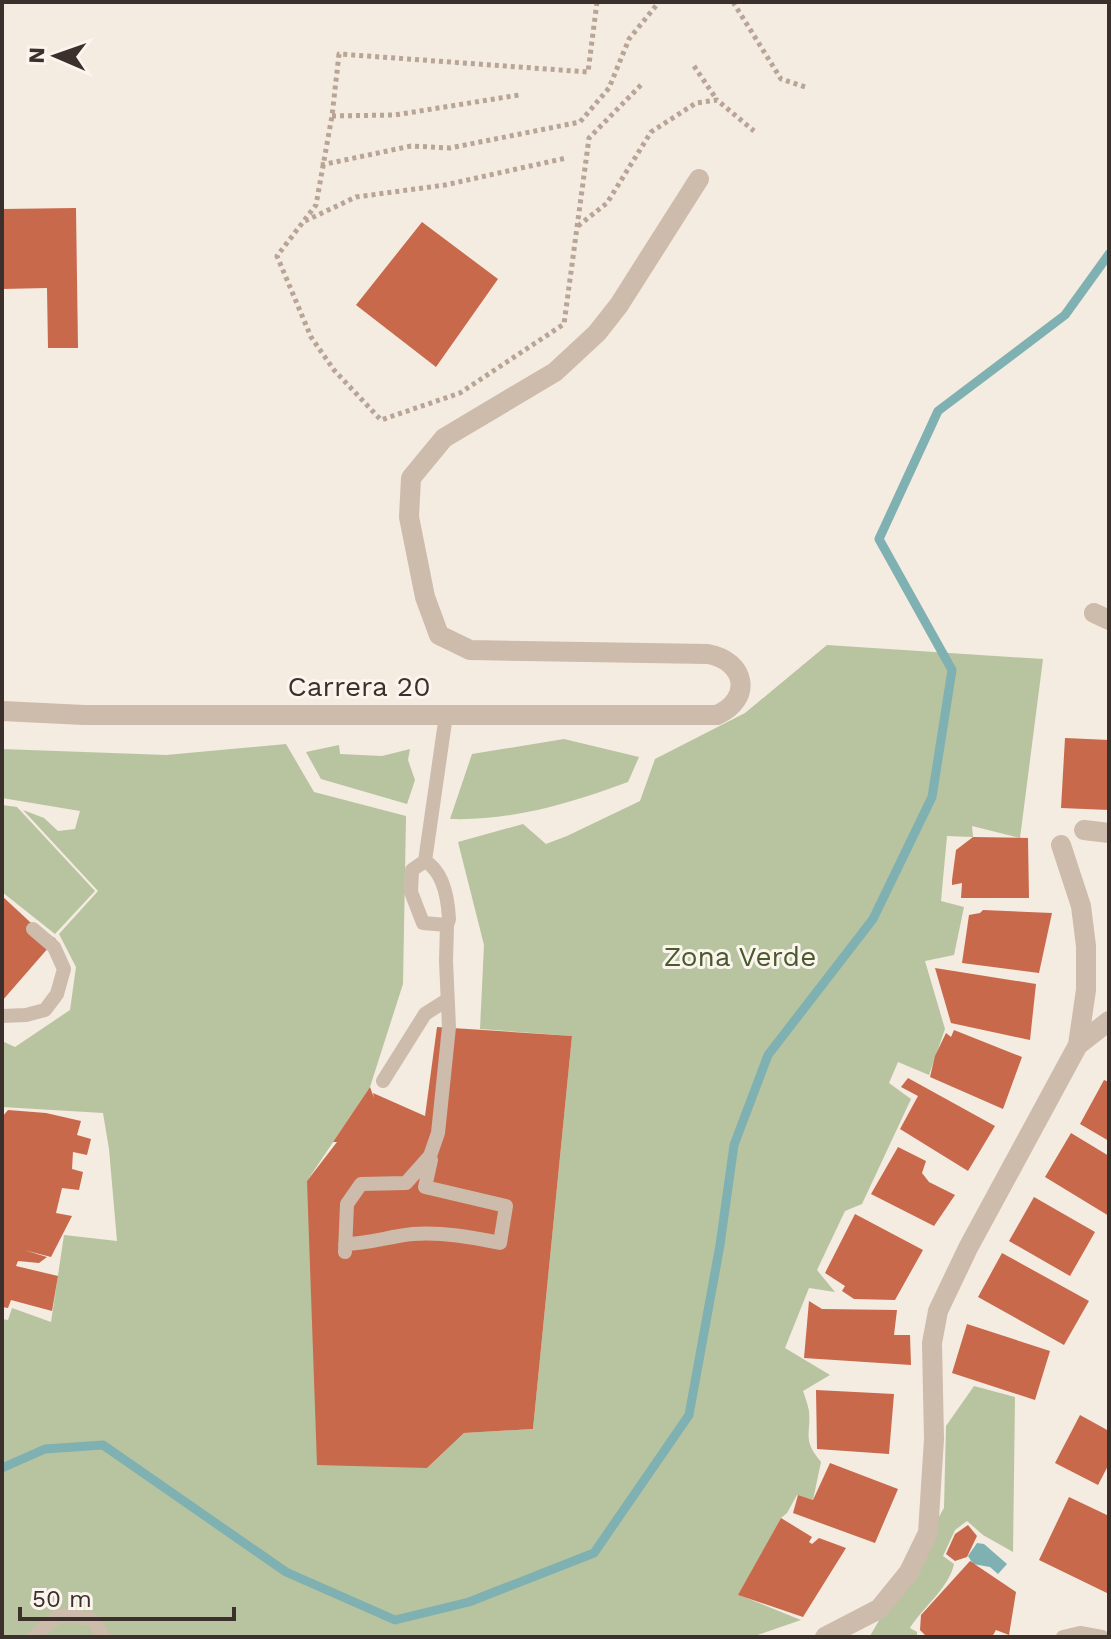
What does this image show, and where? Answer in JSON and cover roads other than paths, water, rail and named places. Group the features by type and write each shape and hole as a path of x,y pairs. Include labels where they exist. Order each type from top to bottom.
{"street":[{"name":"Carrera 20","path":"2,711 84,715 717,715 728,710 739,696 741,680 732,663 724,657 708,654 470,650 439,635 425,597 409,517 411,478 444,438 555,372 597,333 619,305 699,179"},
{"path":"1084,830 1109,833"},
{"path":"825,1637 879,1609 909,1572 928,1533 934,1439 932,1343 938,1311 968,1248 1078,1045 1086,990 1086,946 1081,906 1061,845"},
{"path":"1078,1045 1109,1021"}],"lane":[{"path":"446,715 425,861 412,870 411,892 423,923 447,925"},
{"path":"425,861 440,874 449,914 448,1039 438,1133 425,1187 506,1206 500,1243 454,1234 411,1234 345,1248 347,1204 361,1184 406,1183 421,1169 433,1148"},
{"path":"2,1016 45,1010 57,994 64,969 54,947 33,929"},
{"path":"383,1081 425,1014 447,1000"},
{"path":"34,1637 52,1620 68,1614 93,1620 104,1637"},
{"path":"1063,1637 1080,1633 1102,1637"}],"water":[{"path":"977,1543 984,1544 1007,1564 998,1574 990,1567 973,1564 968,1556"}],"waterway":[{"path":"2,1468 45,1449 103,1445 286,1572 395,1620 469,1602 594,1553 689,1415 720,1245 734,1145 768,1055 873,919 932,797 952,670 879,539 938,411 1065,315 1109,254"}],"park label":[{"name":"Zona Verde","path":"740,956"}]}
